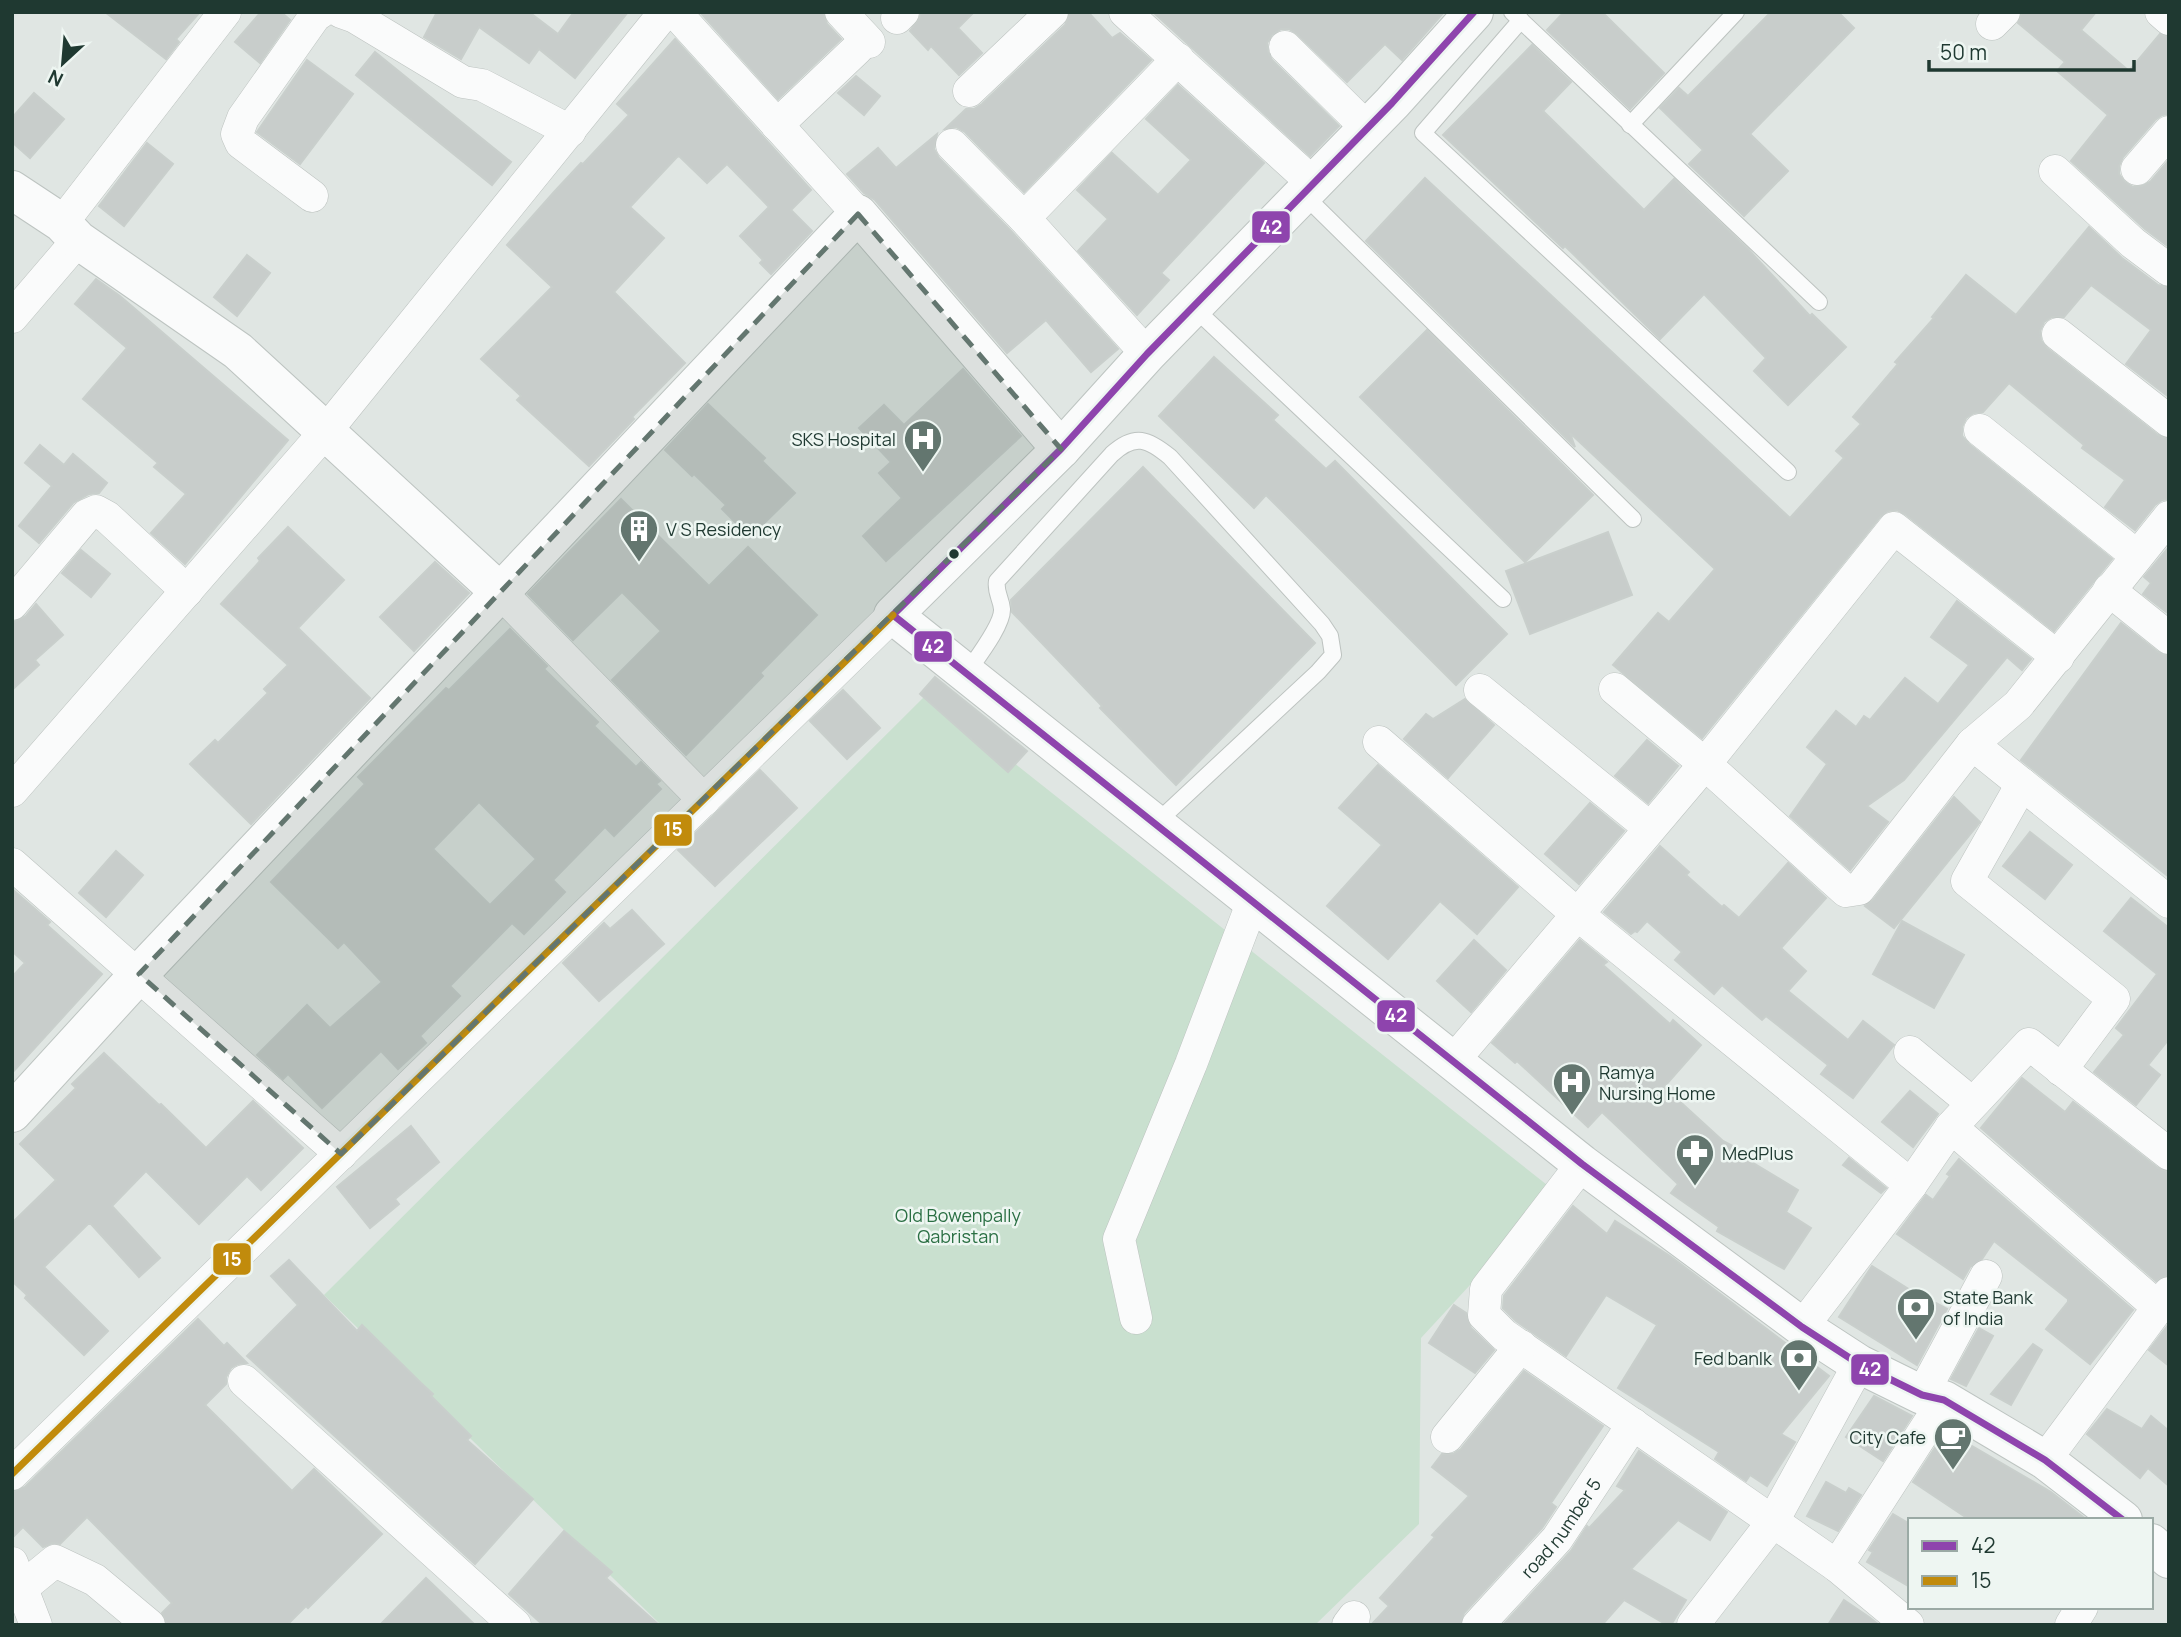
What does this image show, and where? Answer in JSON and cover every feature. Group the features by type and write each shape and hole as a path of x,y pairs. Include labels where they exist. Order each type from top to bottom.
{"street":[{"path":"12,317 225,12"},
{"path":"312,197 241,142 237,134 243,118 315,16 321,12"},
{"path":"341,12 355,16 463,82 482,85 569,131"},
{"path":"777,125 863,45 841,12"},
{"path":"969,91 1052,12"},
{"path":"1125,12 1178,59 1308,189"},
{"path":"12,1474 1062,449 1147,354 1367,128 1474,12"},
{"path":"2161,12 2169,19"},
{"path":"12,791 326,431 569,131 658,16 777,125 1062,449"},
{"path":"1284,47 1367,128"},
{"path":"1024,218 1178,59"},
{"path":"2137,169 2169,132"},
{"path":"953,145 1024,218 1147,354"},
{"path":"2055,171 2133,243 2169,270"},
{"path":"12,190 238,351 500,592 704,800"},
{"path":"12,1113 139,974 858,214"},
{"path":"2058,334 2169,421"},
{"path":"1980,430 2140,565"},
{"path":"12,604 87,515 96,512 107,517 187,591"},
{"path":"1615,689 1705,764 1846,891 1859,889 1972,744 2018,705 2109,590 2140,565 2166,525"},
{"path":"1454,1060 1705,764 1894,528 2058,657"},
{"path":"2109,590 2169,638"},
{"path":"893,615 1582,1164 1802,1327 1859,1364 1933,1398 2045,1460 2120,1518"},
{"path":"1480,690 1650,828"},
{"path":"1379,742 1577,914 1911,1185"},
{"path":"1972,744 2167,897"},
{"path":"2022,784 1967,881 2114,999 2061,1070"},
{"path":"12,864 341,1154"},
{"path":"1136,1318 1119,1239 1201,1039 1253,901"},
{"path":"1802,1327 1911,1185 1951,1127 2029,1044 2169,1154"},
{"path":"1910,1052 1972,1103"},
{"path":"1951,1127 2164,1300 2045,1460"},
{"path":"1582,1164 1486,1289 1484,1315 1504,1335 1837,1566 1908,1625"},
{"path":"1837,1566 1933,1398 1986,1276"},
{"path":"1447,1437 1521,1346"},
{"path":"1693,1625 1772,1523 1859,1364"},
{"path":"244,1381 515,1625"},
{"name":"road number 5","path":"1478,1625 1558,1539 1633,1424"},
{"path":"2153,1545 2169,1559"},
{"path":"36,1625 16,1580 55,1561 95,1580 149,1625"},
{"path":"2071,1625 2081,1609"}],"lane":[{"path":"1630,125 1736,12"},
{"path":"1788,472 1423,133 1517,16 1819,302"},
{"path":"1308,189 1633,519"},
{"path":"1194,307 1503,599"},
{"path":"966,674 998,624 1002,610 996,589 997,581 1112,454 1124,444 1140,440 1155,445 1170,457 1322,624 1330,636 1333,655 1155,824"}],"highlighted area":[{"path":"858,214 1061,449 341,1154 139,974"}],"green space":[{"name":"Old Bowenpally Qabristan","path":"927,694 1556,1192 1421,1338 1419,1524 1315,1625 661,1625 324,1295"}],"building":[{"path":"105,12 200,12 176,39 179,42 166,59"},
{"path":"261,12 281,12 290,20 260,63 235,42"},
{"path":"437,12 529,12 558,34 574,12 628,12 575,78 539,49 529,63 479,27 461,59 424,37"},
{"path":"700,12 823,12 827,24 841,39 778,99"},
{"path":"921,12 974,12 958,28 982,53 959,75 931,46 928,50 910,31"},
{"path":"1070,12 1088,12 1112,38 1120,33 1151,60 1024,192 965,132 956,127 945,129 966,109 974,109 982,104 1065,25"},
{"path":"1153,12 1444,12 1402,60 1385,44 1347,82 1297,34 1289,29 1281,29 1272,35 1267,43 1272,60 1339,126 1310,156"},
{"path":"1564,12 1602,12 1664,73 1630,109 1547,30"},
{"path":"1771,12 1838,12 1854,28 1750,134 1788,171 1744,216 1689,164 1703,150 1660,108 1679,88 1688,96"},
{"path":"2022,12 2096,12 2081,30 2129,71 2160,34 2169,37 2169,114 2155,120 2123,157 2119,174 2133,187 2142,186 2151,181 2169,160 2169,247 2145,229 2071,161 2108,115 2057,71 2065,62 2018,23"},
{"path":"675,39 811,190 791,210 812,231 771,274 760,263 763,260 740,236 769,207 727,164 707,183 677,157 630,207 664,238 614,292 685,363 589,466 517,400 521,396 481,359 552,287 507,245 581,163 583,164 629,115 617,104"},
{"path":"1532,45 1571,82 1543,111 1644,210 1674,179 1748,249 1810,316 1812,314 1846,347 1788,405 1754,371 1766,358 1704,294 1660,339 1565,246 1563,248 1443,135"},
{"path":"375,52 511,162 492,185 356,75"},
{"path":"307,60 353,94 300,164 257,132"},
{"path":"856,76 880,96 864,115 838,93"},
{"path":"1178,85 1264,163 1161,273 1169,280 1137,315 1078,251 1108,219 1077,190 1112,153 1158,195 1191,160 1146,119"},
{"path":"34,93 64,119 30,158 12,142 12,118"},
{"path":"937,134 934,149 939,158 1011,231 1118,349 1091,372 1046,320 1007,353 875,200 864,193 847,174 878,148 896,168"},
{"path":"147,143 173,164 124,226 99,206"},
{"path":"1425,178 1790,518 1844,458 1836,451 1861,424 1853,417 1898,364 1895,362 1934,318 1932,317 1966,275 2016,315 2089,227 2122,258 2158,285 2169,288 2169,397 2126,364 2151,330 2091,285 2064,317 2052,317 2044,322 2040,331 2041,340 2047,348 2158,435 2169,439 2169,499 2155,505 2135,530 2105,507 2125,480 2082,448 2084,445 2009,383 1983,412 1966,418 1962,436 2112,559 2054,631 1905,514 1897,510 1888,511 1880,517 1702,738 1613,665 1658,613 1669,622 1715,569 1570,433 1575,447 1366,241"},
{"path":"247,255 270,273 237,316 214,297"},
{"path":"96,279 120,296 288,440 185,564 151,533 186,494 154,467 158,463 83,399 127,348 75,304"},
{"path":"1427,330 1593,495 1525,562 1360,397"},
{"path":"1214,357 1278,415 1273,420 1326,469 1335,461 1507,634 1456,685 1266,495 1254,508 1159,416"},
{"path":"963,369 1021,436 886,561 863,536 902,498 879,473 891,462 859,428 884,405 904,425"},
{"path":"708,404 765,458 762,461 795,493 750,537 722,509 726,505 665,450"},
{"path":"40,445 64,465 73,454 107,483 99,493 89,494 73,503 39,543 19,526 52,486 25,463"},
{"path":"1143,467 1315,643 1176,785 1100,708 1102,706 1012,612 1011,600"},
{"path":"621,499 709,586 748,547 817,615 760,673 763,676 686,755 612,680 661,631 622,592 573,640 528,594"},
{"path":"288,527 344,580 298,628 370,698 251,824 190,764 215,740 218,743 268,693 264,689 288,665 221,604 260,561 258,558"},
{"path":"1608,532 1632,595 1530,634 1506,571"},
{"path":"2169,547 2169,614 2143,594 2151,583 2144,577"},
{"path":"81,550 110,574 91,597 62,573"},
{"path":"435,562 469,593 414,651 380,617"},
{"path":"1957,601 2031,659 2022,670 2007,657 1904,780 1867,806 1888,822 1850,870 1790,816 1827,764 1807,747 1836,711 1856,727 1864,716 1870,720 1905,678 1938,704 1969,665 1931,637"},
{"path":"36,604 63,635 35,660 39,665 12,690 12,623 26,616"},
{"path":"2121,623 2158,652 2169,656 2169,877 2021,760"},
{"path":"510,629 547,666 544,669 598,722 594,726 636,767 641,762 660,781 656,784 661,789 614,836 605,827 553,880 565,892 524,934 512,923 450,986 460,996 420,1036 426,1043 398,1069 381,1051 322,1108 288,1074 283,1079 257,1055 307,1005 330,1028 382,982 344,942 338,948 271,882 365,784 358,777 446,688 449,690","holes":["479,802 536,859 490,905 433,849"]},
{"path":"935,677 1027,751 1008,772 920,694"},
{"path":"843,690 880,728 847,759 810,721"},
{"path":"1465,699 1494,725 1448,778 1404,739 1426,714 1433,719"},
{"path":"1647,740 1678,766 1648,803 1615,776"},
{"path":"1378,765 1518,887 1477,934 1440,901 1388,959 1327,906 1382,845 1339,808"},
{"path":"760,770 797,808 715,886 678,850"},
{"path":"1954,797 1980,822 1894,928 1865,906 1873,900"},
{"path":"1590,803 1624,831 1579,884 1545,854"},
{"path":"2030,832 2072,865 2045,899 2003,866"},
{"path":"1660,846 1689,872 1686,875 1722,907 1724,905 1739,918 1788,863 1826,898 1781,948 1806,971 1788,991 1848,1040 1863,1021 1894,1045 1853,1098 1821,1074 1828,1065 1766,1016 1762,1020 1722,985 1714,994 1675,960 1682,952 1647,921 1637,932 1631,934 1604,912"},
{"path":"116,851 143,875 106,917 79,893"},
{"path":"12,889 50,922 47,925 102,974 12,1073 12,977 25,963 12,951"},
{"path":"2131,898 2169,928 2169,1039 2148,1065 2160,1075 2136,1105 2094,1072 2124,1035 2116,1028 2157,974 2104,931"},
{"path":"632,910 664,944 599,1001 563,963 604,923 610,929"},
{"path":"1902,921 1964,955 1934,1008 1873,974"},
{"path":"1474,940 1506,970 1471,1012 1437,981"},
{"path":"1580,940 1607,962 1603,965 1670,1024 1673,1020 1701,1045 1664,1087 1723,1141 1742,1151 1740,1155 1798,1190 1786,1212 1811,1228 1784,1269 1717,1231 1719,1227 1671,1193 1678,1184 1602,1112 1588,1127 1517,1061 1515,1063 1492,1043"},
{"path":"104,1053 206,1148 253,1101 303,1148 261,1190 247,1176 199,1224 146,1171 112,1206 160,1258 139,1277 91,1224 88,1224 44,1267 108,1331 84,1355 25,1298 27,1295 12,1281 12,1223 56,1180 20,1144 76,1088 72,1084"},
{"path":"2022,1078 2065,1112 2073,1102 2158,1168 2169,1172 2169,1275 2156,1281 1981,1128"},
{"path":"1910,1091 1938,1114 1913,1147 1882,1122"},
{"path":"411,1126 439,1162 395,1199 399,1204 370,1228 337,1187"},
{"path":"1849,1158 1886,1188 1881,1193 1843,1165"},
{"path":"1959,1159 2133,1310 2090,1364 2046,1329 2068,1299 1994,1241 1982,1259 1970,1267 1963,1279 1897,1234 1926,1195 1933,1200 1950,1176 1947,1174"},
{"path":"1573,1206 1607,1234 1615,1221 1670,1256 1829,1376 1781,1434 1795,1442 1767,1486 1750,1475 1746,1481 1715,1459 1719,1452 1618,1388 1657,1325 1606,1295 1566,1356 1516,1321 1503,1308 1504,1296"},
{"path":"289,1260 357,1331 362,1325 433,1394 431,1396 471,1436 467,1440 533,1499 475,1564 247,1356 298,1305 271,1276"},
{"path":"1872,1266 1934,1305 1936,1303 1947,1309 1917,1365 1839,1317"},
{"path":"1454,1305 1466,1313 1471,1328 1494,1350 1475,1373 1429,1343"},
{"path":"198,1319 224,1346 227,1343 247,1363 231,1368 226,1384 205,1405 292,1491 314,1469 382,1534 308,1608 306,1606 287,1625 167,1625 162,1613 172,1603 87,1517 60,1544 52,1543 43,1547 23,1527 12,1538 12,1492 25,1487"},
{"path":"2169,1324 2169,1366 2149,1350"},
{"path":"1979,1328 1993,1336 1966,1386 1951,1379"},
{"path":"2033,1344 2042,1350 2011,1405 1991,1394"},
{"path":"1524,1371 1603,1426 1551,1503 1556,1507 1542,1528 1464,1613 1460,1625 1371,1625 1389,1606 1380,1598 1435,1537 1432,1535 1469,1496 1432,1467 1442,1454 1453,1454 1461,1449"},
{"path":"1874,1396 1912,1416 1883,1461 1846,1437"},
{"path":"2107,1409 2142,1429 2151,1416 2169,1431 2169,1486 2148,1468 2140,1478 2087,1434"},
{"path":"1955,1436 2051,1492 2084,1518 1967,1518 1913,1482 1938,1443 1946,1447"},
{"path":"1639,1451 1727,1512 1710,1540 1678,1520 1631,1569 1686,1600 1671,1625 1624,1600 1602,1625 1503,1625 1571,1551 1587,1526 1589,1528 1625,1490 1617,1486"},
{"path":"1826,1482 1846,1493 1849,1488 1861,1495 1838,1531 1807,1516"},
{"path":"1893,1514 1908,1523 1908,1586 1867,1562 1873,1552 1869,1550"},
{"path":"564,1531 612,1572 606,1578 659,1625 543,1625 509,1594"},
{"path":"426,1578 448,1599 475,1625 380,1625"},
{"path":"1844,1600 1869,1617 1879,1625 1828,1625"}],"transit line":[{"name":"42","path":"1474,12 1392,103 1147,354 1061,449 893,615 1582,1164 1802,1327 1859,1364 1922,1395 1944,1400 2045,1460 2120,1518"},
{"name":"15","path":"12,1474 893,615"}],"place":[{"name":"SKS Hospital","path":"923,473"},
{"name":"V S Residency","path":"639,563"},
{"name":"Ramya Nursing Home","path":"1572,1116"},
{"name":"MedPlus","path":"1695,1187"},
{"name":"State Bank of India","path":"1916,1341"},
{"name":"Fed banlk","path":"1799,1392"},
{"name":"City Cafe","path":"1953,1471"}]}
